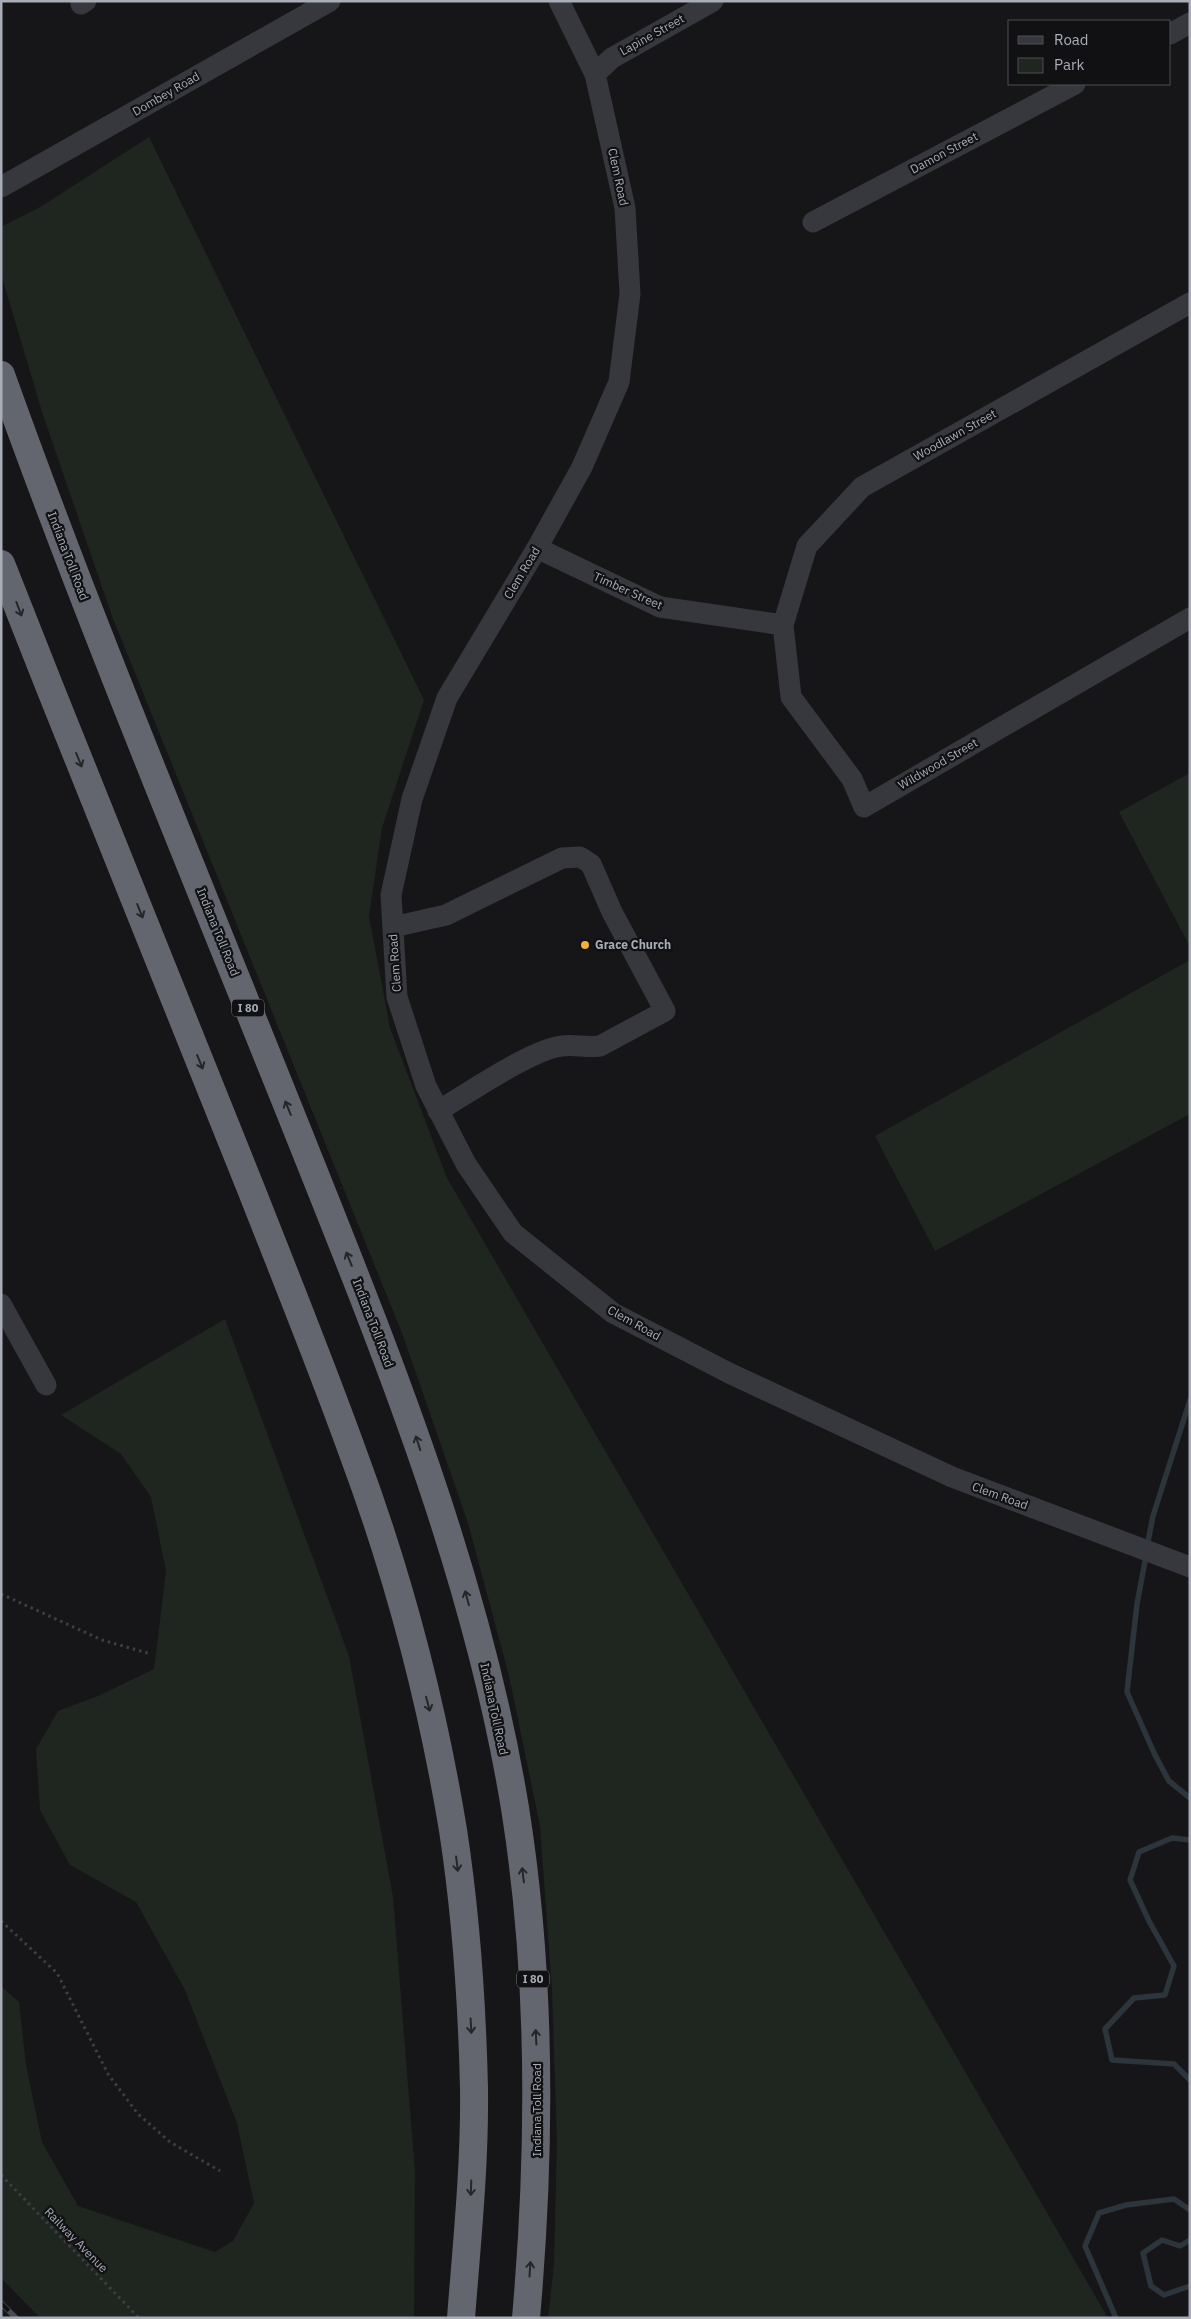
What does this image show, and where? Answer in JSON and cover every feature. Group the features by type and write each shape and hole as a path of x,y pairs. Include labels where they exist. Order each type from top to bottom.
{"highway":[{"name":"Indiana Toll Road","path":"1,375 49,508 105,653 356,1278 415,1433 458,1564 494,1701 515,1810 531,1940 538,2070 536,2188 526,2318"},
{"path":"1,564 226,1126 356,1460 398,1591 432,1722 453,1834 468,1957 474,2090 471,2193 461,2318"}],"street":[{"name":"Dombey Road","path":"6,185 330,1"},
{"name":"Clem Road","path":"559,1 595,74 625,208 629,304 619,382 582,466 537,548 446,698 412,799 391,895 397,997 426,1086 466,1164 513,1233 613,1313 729,1373 952,1478 1183,1564"},
{"name":"Lapine Street","path":"595,74 612,58 713,1"},
{"path":"1171,33 1190,23"},
{"name":"Damon Street","path":"813,222 1073,85"},
{"name":"Woodlawn Street","path":"783,625 807,546 862,487 1190,303"},
{"name":"Timber Street","path":"537,548 660,607 783,625"},
{"name":"Wildwood Street","path":"783,625 791,697 852,779 864,807 1190,618"},
{"path":"393,928 446,915 562,858 580,857 591,864 612,912 665,1011 600,1046 589,1048 562,1045 547,1050 518,1064 438,1111"},
{"path":"1,1304 46,1385"}],"path":[{"path":"1,1594 102,1640 151,1654"},
{"path":"1,1921 57,1973 108,2074 138,2114 170,2142 220,2171"},
{"name":"Railway Avenue","path":"1,2175 139,2318"}],"green space":[{"path":"149,137 424,700 382,828 369,916 390,1028 447,1178 1108,2318 548,2318 554,2264 557,2141 552,1989 540,1826 509,1676 468,1523 402,1333 112,616 43,415 1,274 1,227 42,206"},
{"path":"1190,773 1190,947 1119,812"},
{"path":"1190,960 1190,1114 935,1251 875,1136"},
{"path":"225,1319 349,1656 393,1897 415,2172 414,2318 40,2318 1,2278 1,1986 19,2002 26,2065 42,2142 78,2206 215,2252 233,2241 254,2203 237,2123 185,1990 136,1902 70,1865 40,1810 36,1749 58,1711 98,1696 154,1669 166,1571 151,1497 121,1454 61,1415"}],"waterway":[{"path":"1147,1547 1153,1516 1190,1400"},
{"path":"1146,1556 1137,1604 1127,1692 1155,1755 1169,1781 1190,1798"},
{"path":"1190,1840 1172,1838 1139,1852 1130,1880 1149,1921 1174,1966 1165,1995 1134,1998 1105,2029 1112,2060 1174,2064 1190,2080"},
{"path":"1116,2318 1085,2246 1099,2213 1126,2205 1174,2199 1190,2210"},
{"path":"1190,2240 1180,2246 1162,2240 1143,2253 1151,2286 1164,2295 1190,2286"}],"railway":[{"path":"1,2303 16,2318"}],"place":[{"name":"Grace Church","path":"585,945"}]}
